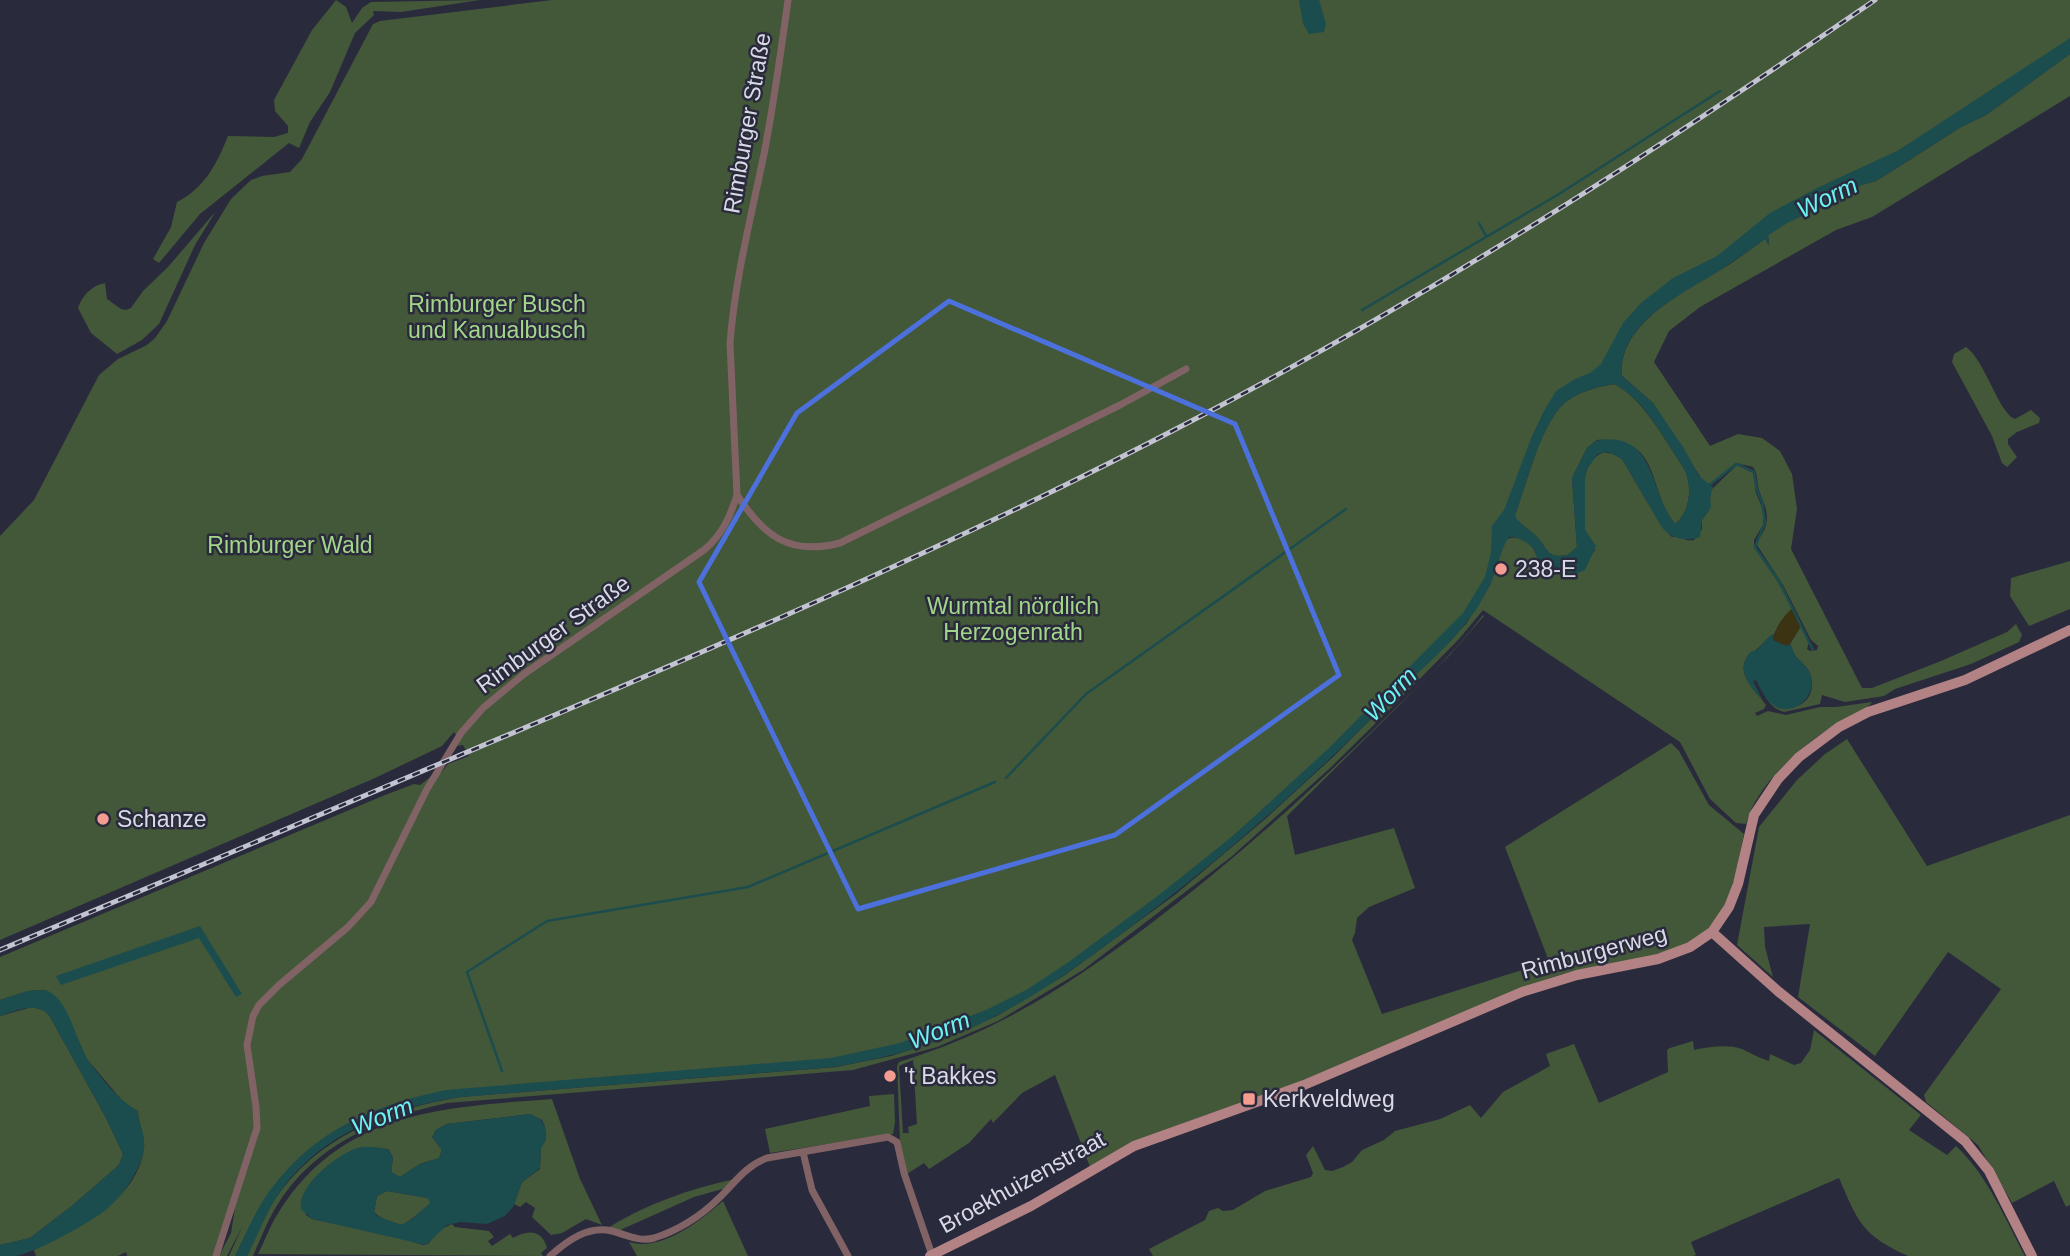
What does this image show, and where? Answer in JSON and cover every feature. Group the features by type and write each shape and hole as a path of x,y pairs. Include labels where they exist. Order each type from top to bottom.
{"street":[{"name":"Rimburger Straße","path":"216,1256 257,1128 257,1107 247,1045 250,1025 259,1005 348,927 371,902 428,789 469,723 524,674 714,541 723,529 737,495 730,343 732,318 741,260 772,114 788,0"},
{"path":"737,495 759,525 788,544 811,549 839,543 1120,405 1186,369"},
{"path":"2032,1256 1989,1171 1965,1142 1779,992 1712,932 1729,907 1738,884 1749,830 1757,808 1778,779 1799,757 1839,727 1878,708 1965,680 2070,629"},
{"name":"Rimburgerweg","path":"1134,1146 1304,1085 1522,992 1577,975 1670,956 1690,947 1712,932"},
{"path":"550,1256 559,1246 590,1232 608,1230 642,1240 665,1233 687,1223 712,1205 752,1165 766,1158 888,1137 896,1140 931,1255"},
{"name":"Broekhuizenstraat","path":"931,1255 1031,1206 1134,1146"},
{"path":"803,1152 812,1190 848,1256"}],"highlighted area":[{"path":"949,301 1235,424 1339,675 1115,835 858,909 699,582 797,413"}],"green space":[{"path":"336,0 346,7 352,23 362,8 371,2 480,0 401,12 373,11 374,15 355,33 330,92 310,122 299,148 289,143 200,214 159,263 153,259 171,227 177,202 203,182 228,136 274,137 288,133 288,126 275,111 274,100 312,30"},
{"path":"552,0 2070,0 2070,43 1711,268 1629,332 1621,349 1554,408 1475,605 1353,731 1162,898 1033,991 948,1032 819,1065 460,1095 376,1114 322,1146 259,1208 235,1256 229,1256 243,1225 227,1256 219,1256 231,1233 237,1196 214,1256 127,1256 126,1252 118,1256 36,1256 34,1250 102,1211 130,1184 139,1167 144,1148 143,1138 138,1111 125,1104 86,1058 78,1039 45,990 28,991 0,1000 0,957 385,795 414,784 420,785 441,773 448,764 469,756 463,745 457,746 460,741 454,732 442,746 375,778 0,940 0,536 34,500 99,375 118,359 147,345 167,321 204,243 231,199 251,180 290,172 302,159 373,24"},
{"path":"2070,54 2070,96 1872,217 1836,230 1700,307 1669,331 1654,362 1710,446 1738,434 1762,438 1780,451 1792,474 1797,509 1791,549 1862,688 1872,688 1941,661 2007,632 2016,624 2022,635 2019,642 1971,664 1895,689 1884,696 1845,702 1822,695 1820,704 1781,711 1772,706 1764,695 1781,706 1798,706 1804,702 1812,687 1808,670 1795,655 1790,644 1801,626 1809,642 1807,649 1817,650 1818,646 1811,640 1783,585 1757,545 1767,516 1755,470 1753,467 1736,463 1712,482 1708,484 1703,481 1653,403 1622,376 1624,356 1631,339 1644,323 1677,296 1765,239 1769,245 1768,235 1786,223 1837,200 1861,185 1876,181 1961,127 1986,115"},
{"path":"216,211 195,245 159,324 142,340 117,354 91,333 78,308 88,292 105,283 107,299 121,309 131,308 143,291 168,267"},
{"path":"1966,347 1979,363 2009,415 2015,419 2031,410 2040,418 2039,423 2008,439 2008,444 2017,457 2007,467 2002,463 1992,436 1952,362 1954,354"},
{"path":"1614,384 1634,398 1661,432 1683,467 1689,489 1687,505 1675,524 1666,510 1650,467 1643,456 1633,447 1618,441 1597,440 1587,448 1572,478 1577,547 1568,555 1555,556 1514,516 1542,438 1558,410 1578,395"},
{"path":"1603,452 1622,459 1662,527 1672,537 1688,540 1694,540 1702,529 1702,520 1709,510 1711,490 1737,465 1753,473 1756,493 1764,512 1763,525 1754,540 1754,547 1793,608 1774,634 1749,655 1744,663 1748,682 1766,705 1755,713 1757,716 1768,711 1786,715 1820,707 1872,702 1861,712 1840,721 1823,733 1782,767 1759,795 1746,824 1736,823 1710,799 1680,742 1483,610 1459,639 1329,769 1231,857 1083,970 998,1021 937,1047 853,1070 447,1103 422,1109 350,1137 309,1166 291,1185 276,1207 253,1256 247,1256 273,1202 290,1179 310,1160 355,1130 406,1109 461,1097 836,1067 891,1056 997,1016 1065,975 1176,894 1264,820 1333,757 1466,624 1490,585 1507,539 1518,538 1526,542 1539,559 1550,566 1566,571 1582,571 1595,550 1585,530 1585,478 1593,459"},
{"path":"2070,561 2070,609 2029,626 2010,596 2011,578"},
{"path":"1420,685 1287,816 1295,855 1394,828 1415,888 1369,907 1357,918 1352,940 1382,1014 1546,961 1547,956 1505,847 1671,743 1679,751 1709,805 1744,834 1736,873 1722,911 1706,931 1671,951 1569,972 1539,982 1312,1077 1163,1131 1113,1153 1090,1167 1055,1075 1022,1093 993,1123 991,1119 969,1143 929,1169 924,1163 907,1174 900,1141 897,1066 899,1062 969,1036 1030,1005 1089,968 1178,903 1262,833","holes":["913,1060 917,1124 908,1127 909,1133 903,1133 899,1066"]},
{"path":"1847,739 1927,866 2070,815 2070,1205 2066,1207 2054,1181 2012,1203 1978,1145 1926,1102 1924,1095 2001,989 1948,952 1875,1056 1798,997 1810,924 1764,927 1765,947 1773,977 1737,945 1759,827 1797,780 1825,754"},
{"path":"32,1007 49,1015 123,1154 119,1165 30,1238 0,1245 0,1016"},
{"path":"1814,1030 1921,1115 1909,1130 1947,1155 1956,1146 1977,1170 1995,1198 2025,1256 1908,1256 1880,1241 1863,1226 1839,1178 1691,1242 1696,1255 1693,1256 1153,1256 1149,1249 1205,1220 1209,1211 1218,1208 1223,1211 1233,1210 1265,1191 1311,1177 1313,1173 1306,1155 1313,1146 1325,1170 1332,1171 1352,1162 1362,1150 1384,1140 1395,1131 1440,1119 1470,1105 1481,1118 1503,1092 1550,1066 1546,1054 1574,1044 1599,1103 1668,1072 1667,1050 1670,1048 1693,1041 1694,1050 1736,1047 1769,1061 1770,1054 1794,1065 1801,1063 1810,1050"},
{"path":"894,1094 893,1134 770,1153 765,1129 870,1106 869,1096"},
{"path":"552,1099 580,1179 602,1225 586,1219 562,1233 551,1235 532,1217 535,1208 526,1202 520,1207 514,1204 522,1182 540,1169 541,1148 546,1137 542,1120 530,1114 447,1124 436,1130 432,1137 442,1150 439,1158 420,1164 400,1177 391,1172 393,1157 388,1149 362,1147 317,1176 305,1193 306,1215 312,1219 394,1236 423,1245 428,1244 441,1229 452,1224 455,1227 489,1231 494,1237 488,1241 492,1246 510,1234 513,1238 533,1233 542,1237 545,1242 547,1248 541,1253 543,1256 258,1254 278,1212 308,1175 336,1150 368,1132 437,1111"},
{"path":"735,1179 726,1188 694,1197 618,1231 606,1229 668,1198"},
{"path":"387,1191 428,1198 431,1201 429,1206 403,1225 383,1219 374,1212 377,1196"},
{"path":"723,1201 748,1256 637,1256 629,1242 654,1243 667,1239 692,1225"}],"sand":[{"path":"1793,608 1801,626 1787,646 1773,640 1780,622"}],"water":[{"path":"1299,0 1319,0 1326,24 1324,32 1309,34 1303,24"},
{"name":"Worm","path":"2070,38 2070,54 1986,115 1961,127 1876,181 1861,185 1837,200 1789,222 1768,235 1769,245 1765,239 1671,300 1641,325 1630,340 1623,357 1622,376 1653,403 1699,476 1713,487 1711,507 1702,520 1700,537 1679,538 1666,531 1622,459 1608,452 1598,454 1587,469 1585,478 1585,530 1596,546 1585,570 1572,573 1549,564 1537,557 1529,544 1510,537 1479,605 1434,658 1332,757 1229,849 1157,907 1061,977 979,1025 917,1048 854,1063 833,1067 461,1097 384,1116 336,1139 315,1154 279,1193 247,1256 235,1256 271,1189 307,1150 349,1123 395,1103 446,1090 831,1058 900,1043 986,1010 1028,989 1159,895 1234,835 1329,748 1463,613 1485,577 1491,552 1492,526 1504,510 1544,411 1556,391 1601,364 1623,323 1641,303 1673,278 1717,256 1770,213 1899,150","holes":["1614,384 1624,390 1653,420 1683,467 1689,489 1687,505 1675,524 1641,454 1630,444 1616,440 1596,441 1587,448 1572,478 1577,547 1568,555 1555,556 1548,552 1515,516 1542,437 1558,410 1572,398 1589,390"]},
{"path":"1774,634 1773,640 1787,646 1790,644 1811,677 1812,684 1807,697 1790,709 1772,705 1756,680 1753,681 1762,699 1753,690 1744,673 1749,653 1758,649"},
{"path":"200,926 242,994 236,997 199,938 61,985 56,976"},
{"path":"45,990 53,994 66,1010 83,1052 98,1074 117,1095 138,1111 144,1148 131,1181 100,1214 37,1249 16,1256 0,1256 0,1245 30,1238 119,1165 123,1154 49,1015 31,1008 0,1016 0,1000 28,991"},
{"path":"530,1114 540,1119 545,1127 546,1140 541,1148 540,1168 522,1182 513,1207 505,1216 487,1224 460,1222 447,1225 426,1245 312,1219 301,1209 301,1200 311,1182 328,1165 346,1153 362,1147 387,1149 393,1157 391,1172 400,1177 418,1165 439,1158 442,1150 432,1137 437,1129 447,1124","holes":["387,1191 428,1198 430,1203 401,1225 377,1216 374,1212 377,1196"]}],"waterway":[{"path":"1362,310 1559,194 1720,91"},
{"path":"1479,223 1486,236"},
{"path":"1707,487 1738,464 1754,472 1765,522 1755,547 1779,581 1813,650"},
{"path":"1006,778 1086,694 1346,509"},
{"path":"502,1071 467,972 547,921 748,887 995,782"}],"railway":[{"path":"0,950 823,599 1106,465 1287,370 1459,271 1710,111 1875,0"}],"place":[{"name":"238-E","path":"1501,569"},
{"name":"Schanze","path":"103,819"},
{"name":"'t Bakkes","path":"890,1076"},
{"name":"Kerkveldweg","path":"1249,1099"}],"park label":[{"name":"Rimburger Busch und Kanualbusch","path":"497,317"},
{"name":"Rimburger Wald","path":"290,545"},
{"name":"Wurmtal nördlich Herzogenrath","path":"1013,619"}]}
